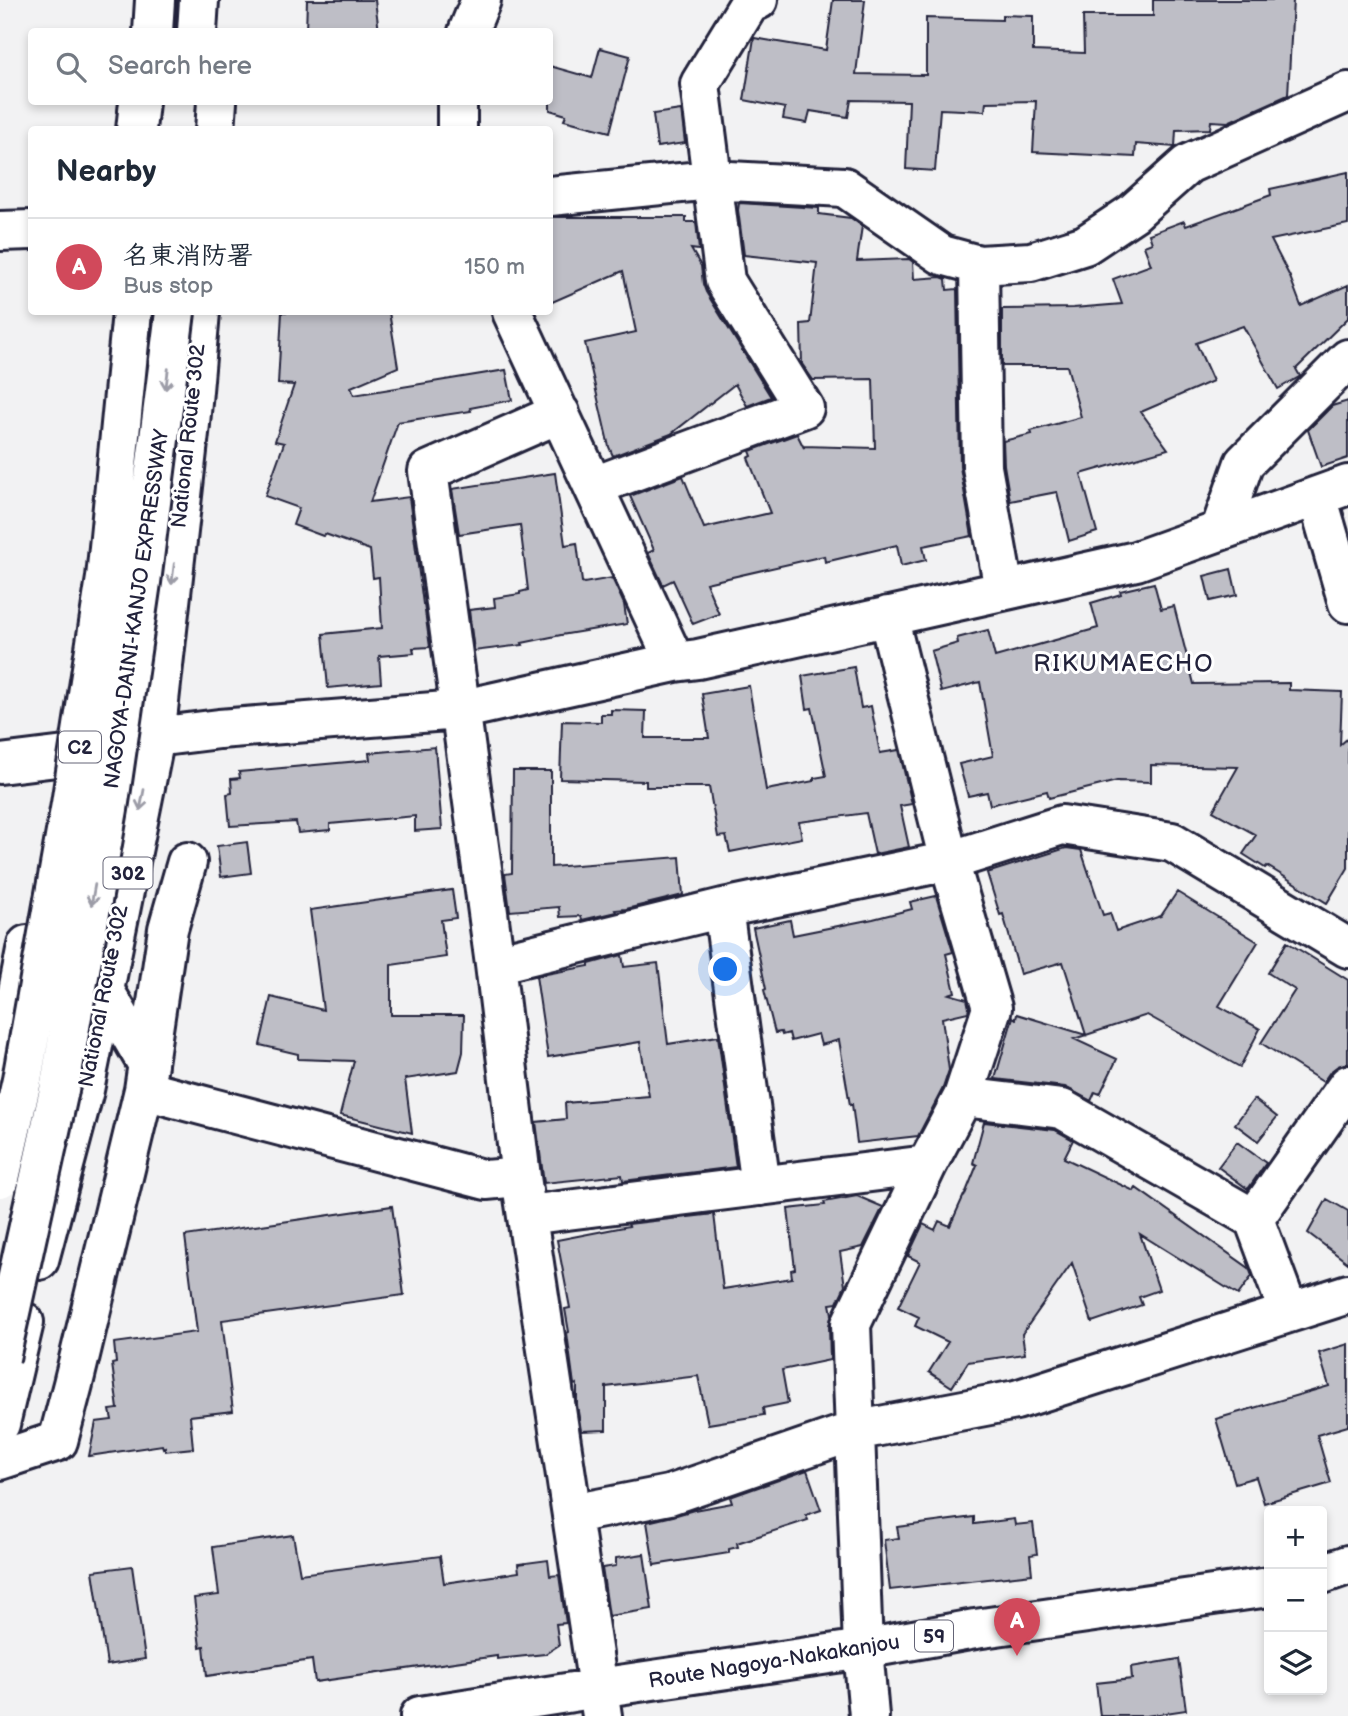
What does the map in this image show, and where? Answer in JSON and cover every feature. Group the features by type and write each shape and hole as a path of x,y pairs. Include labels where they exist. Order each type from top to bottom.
{"main road":[{"path":"140,0 140,28"},
{"path":"153,28 155,0"},
{"path":"197,28 199,0"},
{"path":"220,28 221,0"},
{"path":"470,28 481,0"},
{"path":"594,486 804,408 725,281 700,84 749,4 758,0"},
{"path":"553,195 711,180 844,187 942,255 979,265 1031,262 1085,245 1133,213 1188,164 1348,92"},
{"path":"136,126 139,105"},
{"path":"146,126 148,105"},
{"path":"190,126 192,105"},
{"path":"215,126 217,105"},
{"path":"457,105 457,126"},
{"path":"0,231 28,230"},
{"path":"979,265 982,467 1004,590"},
{"path":"0,1084 65,756 112,413 121,315"},
{"name":"NAGOYA-DAINI-KANJO EXPRESSWAY","path":"0,1178 22,1080 71,804 104,591 132,315"},
{"name":"NAGOYA-DAINI-KANJO EXPRESSWAY","path":"0,1358 59,1090 108,809 141,582 175,315"},
{"name":"National Route 302","path":"0,1424 38,1262 84,1090 155,737 200,315"},
{"path":"513,315 676,662"},
{"path":"1220,531 1244,463 1348,359"},
{"path":"560,413 428,471 521,1177 600,1702"},
{"path":"0,764 65,756 155,737 219,729 460,710 1136,561 1333,491 1348,603"},
{"path":"869,1716 863,1649 851,1324 927,1165 963,1097 992,1007 950,861 888,616"},
{"path":"495,964 723,908 950,861 1062,825 1172,842 1348,948"},
{"path":"0,1460 58,1441 146,1078 168,929 187,862"},
{"path":"723,908 761,1186"},
{"path":"104,990 146,1078 486,1180 521,1177"},
{"path":"1254,1219 1348,1084"},
{"path":"963,1097 1062,1109 1254,1219 1289,1313"},
{"path":"527,1215 927,1165"},
{"path":"572,1514 669,1495 854,1431 1016,1400 1348,1294"},
{"path":"1327,1572 1348,1566"},
{"name":"Route Nagoya-Nakakanjou","path":"420,1716 600,1702 975,1629 1264,1588"}],"building":[{"path":"307,0 375,0 378,28 306,28"},
{"path":"833,0 865,0 856,74 926,75 926,18 1002,20 1002,15 1033,16 1033,51 1084,53 1083,16 1153,16 1153,0 1293,0 1288,95 1228,122 1211,121 1210,129 1176,130 1175,147 1136,144 1135,157 1033,152 1036,101 986,102 985,111 940,109 935,171 906,169 909,101 851,100 848,117 810,111 807,123 783,119 785,108 744,100 754,38 826,50"},
{"path":"600,48 630,56 610,132 564,120 566,115 550,110 550,105 553,105 553,67 592,78"},
{"path":"681,110 685,143 657,147 653,114"},
{"path":"1348,172 1348,224 1271,240 1301,306 1348,285 1348,318 1296,369 1299,377 1278,389 1243,326 1196,343 1213,381 1141,412 1168,449 1081,474 1097,532 1069,541 1057,492 1010,501 1003,441 1081,417 1067,366 1002,366 1002,309 1122,304 1113,279 1151,265 1144,246 1152,243 1149,234 1184,221 1186,226 1271,195 1270,189"},
{"path":"739,203 819,208 819,214 851,218 862,226 857,261 909,259 913,262 914,279 941,277 946,279 947,290 957,289 960,467 972,536 923,546 926,560 901,566 897,545 825,562 824,556 706,583 719,614 693,624 673,580 663,585 648,553 654,550 630,496 683,476 704,528 770,513 748,458 752,456 750,451 797,434 804,448 875,448 873,379 813,380 802,364 801,324 810,323 817,263 744,255"},
{"path":"553,217 686,217 686,222 696,222 699,250 691,249 701,266 706,292 771,397 747,406 735,384 671,434 613,456 585,343 636,332 623,271 553,302"},
{"path":"282,315 389,315 398,367 351,387 354,395 506,370 512,400 470,408 471,411 398,422 370,502 409,497 430,647 413,648 414,653 379,656 381,683 328,688 323,634 382,628 379,577 373,578 370,550 293,525 299,508 265,496 284,443 275,441 294,385 278,384"},
{"path":"1348,401 1348,458 1321,467 1308,430 1332,406"},
{"path":"555,473 565,545 577,543 582,582 612,578 624,604 627,624 561,635 522,643 523,645 474,651 469,610 495,607 494,598 528,590 520,525 459,534 452,489"},
{"path":"1231,569 1237,595 1210,601 1204,576"},
{"path":"1154,583 1161,609 1174,606 1194,684 1289,683 1289,690 1342,692 1340,745 1348,738 1348,868 1327,903 1243,854 1256,835 1213,811 1238,767 1151,765 1151,782 1117,781 1049,798 1047,791 990,805 987,792 968,796 959,764 993,756 980,682 941,692 931,651 958,643 957,638 988,630 995,657 1098,628 1091,603 1121,594 1120,591"},
{"path":"854,667 861,708 871,706 880,753 899,750 912,804 900,806 909,847 875,854 866,813 799,822 802,838 730,852 726,836 718,837 709,787 646,787 646,781 560,779 562,721 601,722 601,714 611,714 611,710 646,711 645,738 709,738 702,694 749,686 766,790 814,781 814,778 826,776 812,708 807,709 802,676"},
{"path":"435,747 442,829 415,831 415,816 330,824 330,830 298,833 296,822 230,826 227,794 232,793 231,779 240,778 239,772 370,760 369,753"},
{"path":"513,771 551,771 551,867 680,857 683,895 582,920 581,916 560,917 559,907 510,911 505,874 512,873"},
{"path":"247,842 251,873 221,877 217,846"},
{"path":"1066,848 1081,850 1103,915 1110,913 1116,931 1161,916 1177,892 1258,942 1219,1006 1260,1029 1240,1067 1147,1015 1074,1039 1117,1059 1100,1094 1095,1092 1091,1101 1065,1087 995,1079 1013,1017 1016,1019 1017,1014 1086,1035 1063,962 1020,974 1003,914 1000,915 987,873"},
{"path":"452,890 456,918 441,920 446,957 391,965 391,1015 464,1015 463,1052 458,1071 405,1079 412,1133 340,1115 354,1061 298,1059 298,1054 260,1045 271,997 323,1010 310,910"},
{"path":"936,896 953,952 946,954 955,992 949,994 967,999 968,1012 942,1018 949,1070 943,1088 918,1136 857,1143 839,1040 821,1045 818,1034 791,1041 789,1033 775,1033 753,928 790,920 793,935 912,909 910,902"},
{"path":"1287,942 1348,980 1348,1063 1330,1072 1323,1082 1261,1043 1295,990 1268,973"},
{"path":"622,955 624,967 658,963 668,1044 718,1036 736,1167 623,1181 622,1175 544,1183 536,1122 566,1119 565,1103 649,1096 640,1042 548,1057 536,976 589,966"},
{"path":"1254,1099 1277,1117 1258,1141 1235,1124"},
{"path":"984,1122 1055,1130 1073,1140 1064,1158 1134,1191 1136,1188 1249,1268 1252,1276 1238,1295 1140,1234 1159,1290 1139,1297 1142,1305 1092,1322 1072,1263 1022,1334 1025,1354 968,1362 952,1387 929,1372 948,1342 915,1326 919,1317 898,1307 920,1262 908,1256 923,1224 935,1230 939,1221 950,1226 964,1197 977,1165 973,1163"},
{"path":"1237,1142 1266,1163 1248,1189 1218,1167"},
{"path":"857,1196 883,1207 863,1247 840,1252 845,1286 837,1303 830,1304 830,1360 782,1370 788,1403 763,1408 764,1415 708,1424 698,1376 606,1387 606,1430 581,1431 577,1384 574,1385 567,1333 565,1309 570,1308 557,1240 629,1226 628,1224 714,1214 723,1289 792,1278 791,1270 795,1269 788,1209 825,1205 824,1202"},
{"path":"1327,1199 1348,1211 1348,1263 1308,1233"},
{"path":"392,1206 404,1295 222,1320 233,1411 190,1416 193,1448 165,1451 162,1445 89,1456 96,1422 112,1420 110,1410 118,1409 112,1364 116,1363 114,1343 197,1332 185,1236"},
{"path":"1348,1344 1348,1426 1317,1435 1331,1483 1264,1503 1256,1477 1235,1483 1216,1419 1329,1386 1319,1353"},
{"path":"807,1470 821,1510 806,1515 808,1520 737,1543 738,1547 729,1549 729,1553 654,1565 647,1522 732,1503 730,1497"},
{"path":"974,1517 974,1524 1014,1519 1015,1525 1033,1523 1037,1554 1030,1555 1032,1574 890,1590 884,1540 899,1538 897,1527"},
{"path":"293,1535 300,1574 440,1556 444,1583 519,1572 518,1564 548,1560 550,1576 559,1575 566,1623 556,1624 559,1645 545,1654 497,1659 497,1656 315,1682 312,1660 207,1676 204,1646 200,1647 194,1598 219,1595 213,1547"},
{"path":"644,1554 652,1609 609,1616 602,1568 616,1566 616,1558"},
{"path":"132,1566 145,1659 107,1665 93,1571"},
{"path":"1179,1659 1186,1710 1146,1716 1100,1716 1096,1683 1132,1679 1131,1667"}],"place":[{"name":"名東消防署","path":"1017,1656"}],"district":[{"name":"RIKUMAECHO","path":"1124,663"}]}
